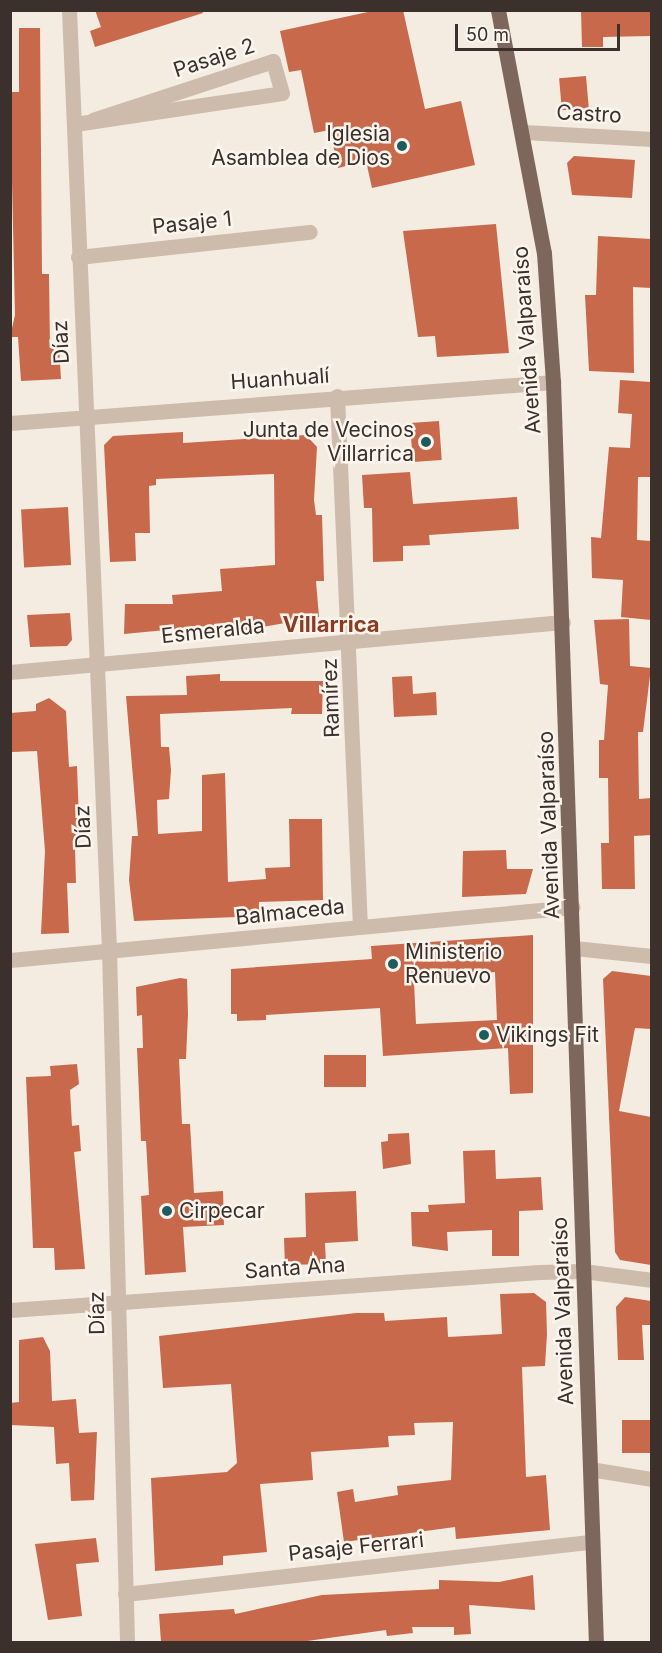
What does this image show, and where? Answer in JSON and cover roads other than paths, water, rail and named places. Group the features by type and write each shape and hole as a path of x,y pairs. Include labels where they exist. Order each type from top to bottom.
{"main road":[{"name":"Avenida Valparaíso","path":"498,10 524,132 547,277 554,382 596,1642"}],"street":[{"name":"Díaz","path":"69,10 109,950 127,1642"},
{"name":"Pasaje 2","path":"75,124 282,93 273,61 93,120"},
{"name":"Castro","path":"524,132 651,139"},
{"name":"Pasaje 1","path":"78,256 310,232"},
{"name":"Huanhualí","path":"10,423 86,414 554,382"},
{"name":"Ramírez","path":"337,396 350,638 360,926"},
{"name":"Esmeralda","path":"10,672 350,638 563,621"},
{"name":"Balmaceda","path":"10,960 573,908"},
{"path":"574,948 651,957"},
{"name":"Santa Ana","path":"10,1310 582,1271 651,1280"},
{"path":"590,1469 651,1479"},
{"name":"Pasaje Ferrari","path":"125,1594 592,1542"}],"place":[{"name":"Iglesia Asamblea de Dios","path":"402,146"},
{"name":"Junta de Vecinos Villarrica","path":"426,442"},
{"name":"Ministerio Renuevo","path":"393,964"},
{"name":"Vikings Fit","path":"484,1035"},
{"name":"Cirpecar","path":"167,1211"}],"district":[{"name":"Villarrica","path":"331,625"}]}
